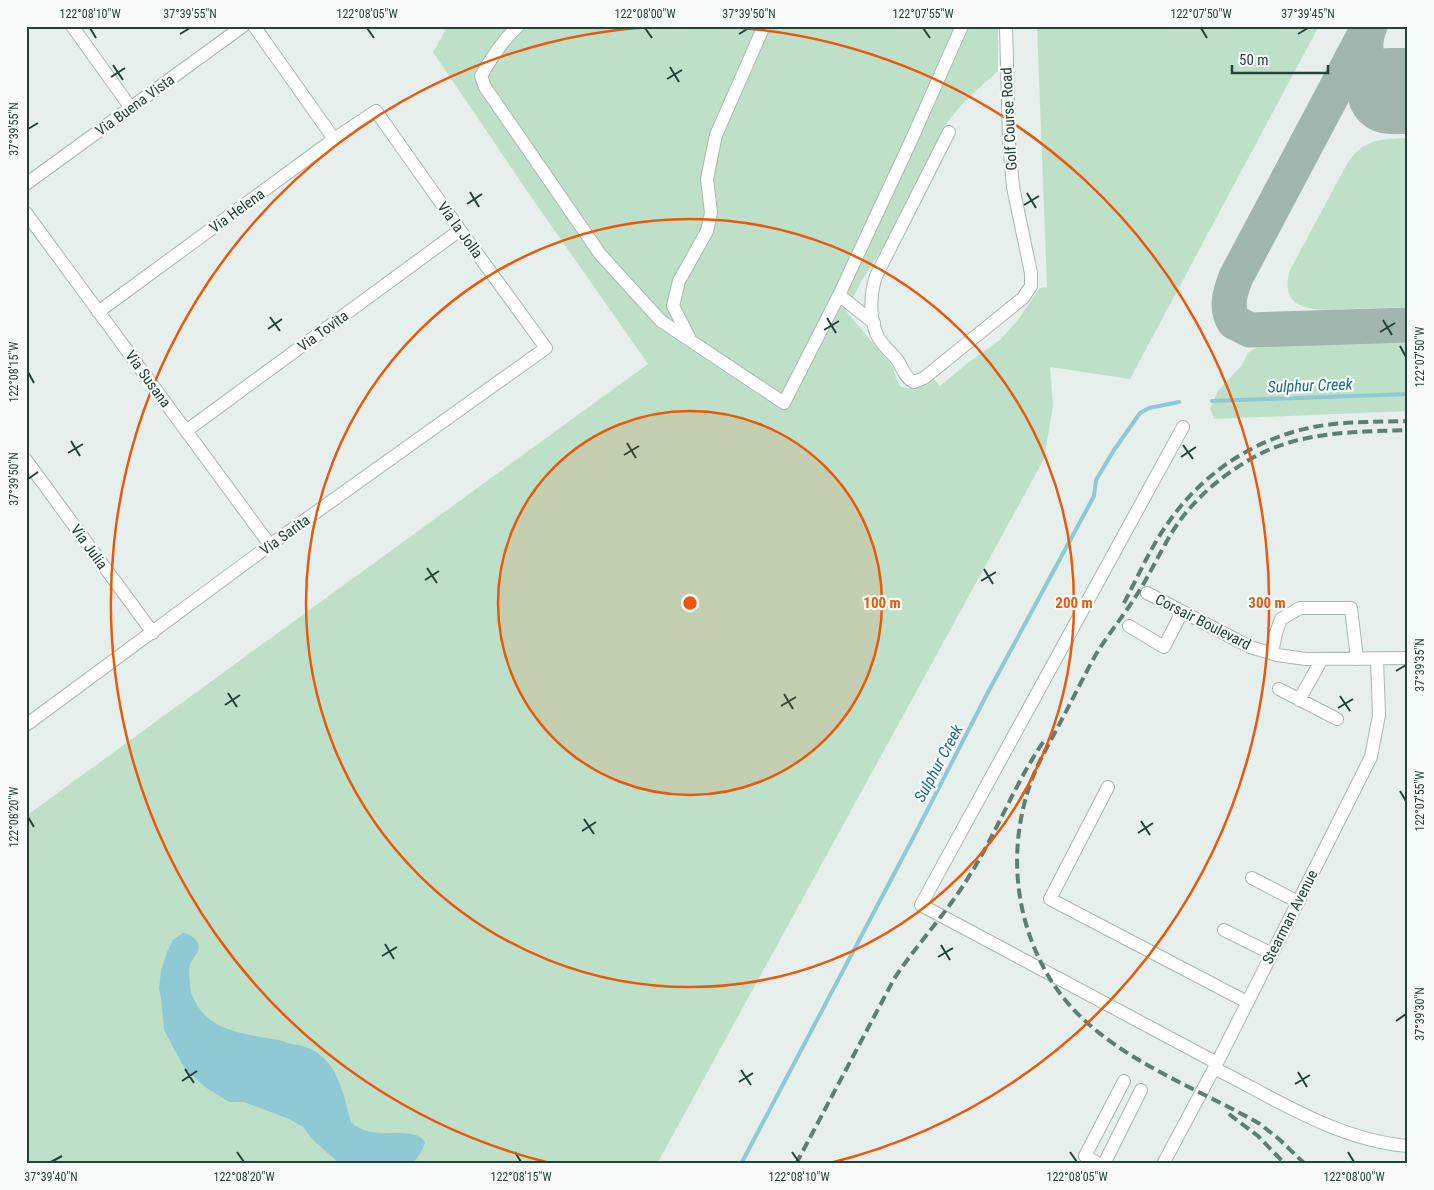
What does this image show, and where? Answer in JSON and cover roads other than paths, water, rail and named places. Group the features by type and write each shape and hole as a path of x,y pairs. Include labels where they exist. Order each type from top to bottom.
{"street":[{"path":"72,26 131,108"},
{"name":"Via Buena Vista","path":"26,184 243,26"},
{"path":"254,26 334,139"},
{"path":"518,26 508,35 481,76 485,87 600,254 662,321 784,403 839,295 962,26"},
{"path":"690,340 673,306 679,281 707,231 711,213 707,180 716,135 764,26"},
{"name":"Golf Course Road","path":"874,323 879,338 898,361 907,377 914,382 924,378 1029,291 1031,273 1013,188 1009,141 1006,26"},
{"name":"Via Helena","path":"98,312 334,139 376,111"},
{"name":"Via la Jolla","path":"376,111 546,348"},
{"path":"874,323 872,293 876,276 949,132"},
{"name":"Via Susana","path":"26,213 270,545"},
{"name":"Via Tovita","path":"186,431 460,230"},
{"path":"839,295 874,323"},
{"name":"Via Sarita","path":"29,718 153,633 270,545 546,348"},
{"path":"1183,427 921,905 1307,1116 1341,1131 1367,1139 1408,1146"},
{"name":"Via Julia","path":"26,460 153,633"},
{"name":"Corsair Boulevard","path":"1147,593 1250,647 1272,653 1306,659 1408,658"},
{"path":"1272,653 1281,619 1300,608 1351,608 1356,659"},
{"path":"1129,626 1164,647 1182,612"},
{"path":"1299,700 1322,659"},
{"name":"Stearman Avenue","path":"1163,1164 1371,757 1379,715 1377,659"},
{"path":"1279,689 1336,719"},
{"path":"1108,787 1050,899 1247,1002"},
{"path":"1252,878 1298,902"},
{"path":"1224,930 1272,954"},
{"path":"1099,1164 1085,1156 1124,1081"},
{"path":"1104,1164 1141,1090"}],"water":[{"path":"183,933 190,935 197,941 199,947 189,967 190,985 192,995 199,1008 208,1018 230,1030 303,1046 317,1052 332,1068 338,1078 351,1122 370,1132 411,1134 425,1142 422,1151 412,1164 340,1164 312,1139 303,1127 289,1119 244,1102 229,1102 205,1087 185,1069 164,1030 159,989 161,971 167,952 173,940"}],"waterway":[{"name":"Sulphur Creek","path":"1212,401 1408,394"},
{"name":"Sulphur Creek","path":"741,1164 986,696 1094,496 1096,480 1140,413 1149,408 1179,402"}],"railway":[{"path":"1124,603 1150,552 1168,523 1196,490 1230,462 1268,441 1309,428 1346,423 1408,421"},
{"path":"1305,1164 1260,1124 1141,1062 1113,1043 1087,1023 1065,999 1046,972 1026,924 1020,900 1018,874 1017,849 1020,824 1034,774 1098,651 1141,588 1178,523 1194,503 1233,470 1263,452 1282,445 1323,435 1408,430"},
{"path":"796,1164 894,979 968,878 1025,772 1046,738"},
{"path":"1229,1114 1258,1136 1285,1164"}]}
